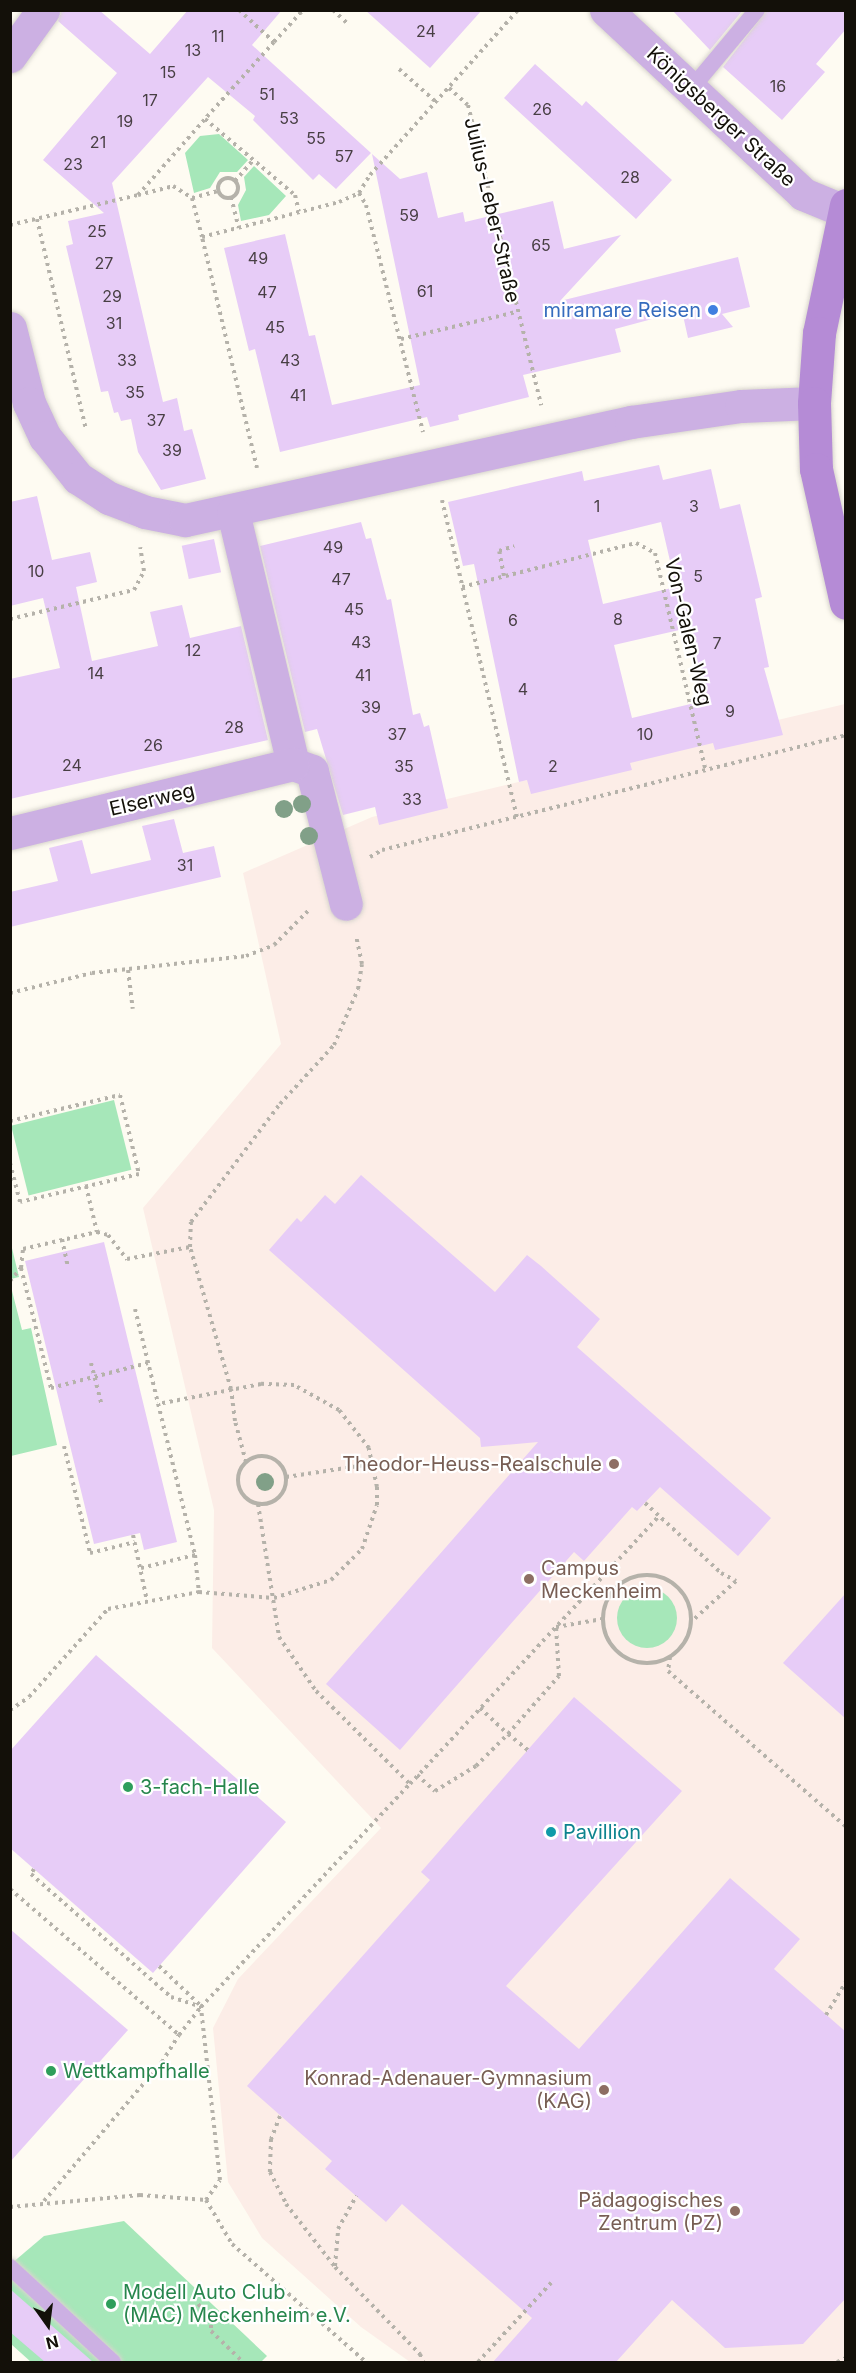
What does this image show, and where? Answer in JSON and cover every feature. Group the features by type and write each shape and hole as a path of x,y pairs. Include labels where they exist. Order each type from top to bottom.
{"street":[{"path":"10,56 43,10"},
{"name":"Königsberger Straße","path":"606,10 803,194 845,208 819,333 814,403 816,470 846,603"},
{"path":"13,347 29,403 45,437 78,478 109,498 145,512 184,520 233,512 631,422 730,407 814,403"},
{"path":"233,512 293,764 312,771 343,892"},
{"name":"Elserweg","path":"10,833 293,764"}],"lane":[{"path":"691,89 758,10"},
{"path":"10,2267 113,2362"}],"path":[{"path":"239,10 274,42"},
{"path":"138,195 303,10"},
{"path":"333,10 349,25"},
{"path":"202,237 299,212 359,193 518,10"},
{"path":"399,69 436,102"},
{"name":"Julius-Leber-Straße","path":"448,88 468,105 516,312 550,439"},
{"path":"206,118 255,158 295,195 299,212"},
{"path":"235,181 255,158"},
{"path":"219,191 225,178 235,181"},
{"path":"231,197 238,188 235,181"},
{"path":"10,225 174,186 192,198 265,504"},
{"path":"192,198 219,191"},
{"path":"219,191 225,197 231,197"},
{"path":"359,193 366,205 401,339 518,817"},
{"path":"231,197 239,228"},
{"path":"37,219 94,460 78,478"},
{"path":"401,339 516,312"},
{"path":"10,619 134,590 144,571 138,536 145,512"},
{"name":"Von-Galen-Weg","path":"462,587 636,543 655,553 706,772"},
{"path":"504,576 499,550 514,546"},
{"path":"10,993 92,973 246,956 274,945 343,892 360,861 382,850 706,772 846,735"},
{"path":"343,892 362,964 351,1011 333,1045 280,1104 200,1206 191,1222 190,1247 231,1389 235,1421 246,1462 238,1481 240,1492 258,1504 279,1637 316,1690 410,1784"},
{"path":"128,970 133,1009"},
{"path":"10,1121 120,1095 139,1173 20,1202 10,1164"},
{"path":"86,1186 97,1232"},
{"path":"148,1363 51,1388 21,1268 23,1249 97,1232 108,1235 126,1259 190,1247"},
{"path":"62,1239 68,1267"},
{"path":"10,1281 21,1268"},
{"path":"135,1309 195,1555 199,1592"},
{"path":"91,1363 102,1406"},
{"path":"10,1710 29,1697 108,1609 199,1592 274,1598 331,1580 362,1549 377,1505 369,1448 345,1418 318,1397 294,1386 261,1384 158,1404"},
{"path":"64,1446 90,1553 135,1542"},
{"path":"246,1462 255,1457 275,1460 286,1477"},
{"path":"286,1477 372,1464"},
{"path":"258,1504 279,1498 286,1477"},
{"path":"645,1503 721,1573 735,1581 692,1622 685,1641 670,1657 656,1663 625,1658 612,1648 602,1619 614,1588 628,1579 644,1575 660,1576 674,1584 684,1594 692,1622"},
{"path":"44,2201 162,2062 201,2007 658,1516"},
{"path":"133,1535 147,1601"},
{"path":"141,1568 195,1555"},
{"path":"556,1627 602,1619"},
{"path":"417,1775 435,1791 476,1766 508,1734 559,1676 556,1627"},
{"path":"670,1657 668,1671 846,1827"},
{"path":"480,1708 528,1750"},
{"path":"34,1869 31,1874 171,1997 201,2007"},
{"path":"10,1888 179,2035"},
{"path":"159,1966 201,2007 220,2180 206,2200"},
{"path":"826,2015 846,1982"},
{"path":"280,2116 271,2139 270,2172 286,2204 334,2267 420,2354 423,2362"},
{"path":"10,2207 44,2201 140,2195 206,2200"},
{"path":"334,2267 338,2229 356,2196"},
{"path":"206,2200 232,2244 366,2362"},
{"path":"478,2362 551,2283"},
{"path":"198,2304 211,2318 211,2331 243,2362"},
{"path":"837,2362 846,2358"}],"shaded area":[{"name":"Campus Meckenheim","path":"845,704 845,2362 410,2362 361,2327 262,2238 228,2182 213,2028 238,1979 381,1828 212,1648 214,1510 143,1208 281,1044 243,873 372,817"}],"green space":[{"path":"219,134 248,160 237,172 220,172 210,188 194,193 185,153 200,136"},
{"path":"254,166 286,196 269,215 241,221 238,205 246,190 244,177"},
{"path":"114,1100 131,1170 29,1196 11,1126"},
{"path":"10,1240 19,1277 11,1279 10,1279"},
{"path":"10,1283 22,1330 31,1328 57,1445 11,1456"},
{"path":"647,1588 664,1593 672,1601 677,1618 672,1635 664,1643 647,1648 630,1643 622,1635 617,1618 622,1601 630,1593"},
{"name":"Modell Auto Club (MAC) Meckenheim e.V.","path":"124,2221 267,2356 261,2362 31,2362 11,2344 11,2264 44,2236"}],"building":[{"path":"62,10 99,10 150,54 188,10 282,10 252,45 371,153 336,189 319,174 313,180 253,120 255,116 208,77 112,183 163,402 177,398 184,431 192,429 206,479 161,490 138,452 131,419 121,421 118,412 114,413 108,391 101,392 66,246 73,244 68,221 104,213 43,160 117,73 58,21"},
{"path":"365,10 482,10 430,68"},
{"path":"672,10 743,10 710,50"},
{"path":"767,10 846,10 846,29 816,64 825,72 782,120 723,67"},
{"path":"535,64 582,106 586,101 672,180 636,219 504,98"},
{"path":"372,154 400,179 427,172 438,218 463,212 465,222 553,201 564,249 621,235 560,301 738,257 750,307 722,314 733,327 688,338 682,311 615,329 621,352 523,375 529,397 458,415 459,420 430,427 427,417 280,452 255,349 249,351 224,248 285,234 309,336 315,335 332,405 420,385"},
{"path":"659,465 663,480 711,469 720,509 740,504 762,597 755,599 769,667 764,668 783,735 715,750 713,743 630,763 632,770 531,794 527,780 519,782 474,564 463,566 448,502 582,471 584,481","holes":["661,522 676,587 603,604 588,540","688,628 703,701 632,718 614,645"]},
{"path":"37,496 52,560 90,552 97,582 76,587 92,661 158,646 150,612 182,605 190,638 241,626 268,740 10,799 10,679 60,668 43,598 10,606 10,502"},
{"path":"361,522 366,539 371,538 387,600 391,599 413,715 420,713 424,727 429,725 448,808 379,825 375,807 343,815 317,729 305,732 260,546"},
{"path":"214,539 221,572 189,579 182,546"},
{"path":"174,819 183,853 214,846 221,877 10,927 10,892 58,881 49,848 82,840 91,874 151,860 142,826"},
{"name":"Theodor-Heuss-Realschule","path":"361,1175 495,1292 527,1255 541,1266 600,1319 577,1347 771,1518 738,1556 660,1487 637,1511 632,1507 584,1561 574,1552 400,1750 326,1684 538,1442 481,1447 480,1438 269,1250 297,1218 301,1222 325,1195 335,1204"},
{"path":"104,1242 177,1542 144,1550 140,1533 94,1544 25,1261"},
{"path":"846,1593 846,1719 783,1663"},
{"name":"3-fach-Halle","path":"96,1655 286,1822 153,1973 10,1848 10,1751"},
{"path":"574,1697 682,1791 506,1986 579,2049 730,1878 800,1939 774,1969 846,2032 846,2298 803,2344 725,2348 672,2300 616,2362 493,2362 532,2318 402,2204 386,2222 325,2169 332,2161 247,2086 430,1880 421,1872"},
{"name":"Wettkampfhalle","path":"10,1929 128,2030 10,2162"},
{"path":"10,2289 93,2362 45,2362 10,2332"}],"place":[{"name":"miramare Reisen","path":"713,310"},
{"name":"Theodor-Heuss-Realschule","path":"614,1464"},
{"name":"Campus Meckenheim","path":"529,1579"},
{"name":"3-fach-Halle","path":"128,1787"},
{"name":"Pavillion","path":"551,1832"},
{"name":"Wettkampfhalle","path":"51,2071"},
{"name":"Konrad-Adenauer-Gymnasium (KAG)","path":"604,2090"},
{"name":"Pädagogisches Zentrum (PZ)","path":"735,2211"},
{"name":"Modell Auto Club (MAC) Meckenheim e.V.","path":"111,2304"}]}
